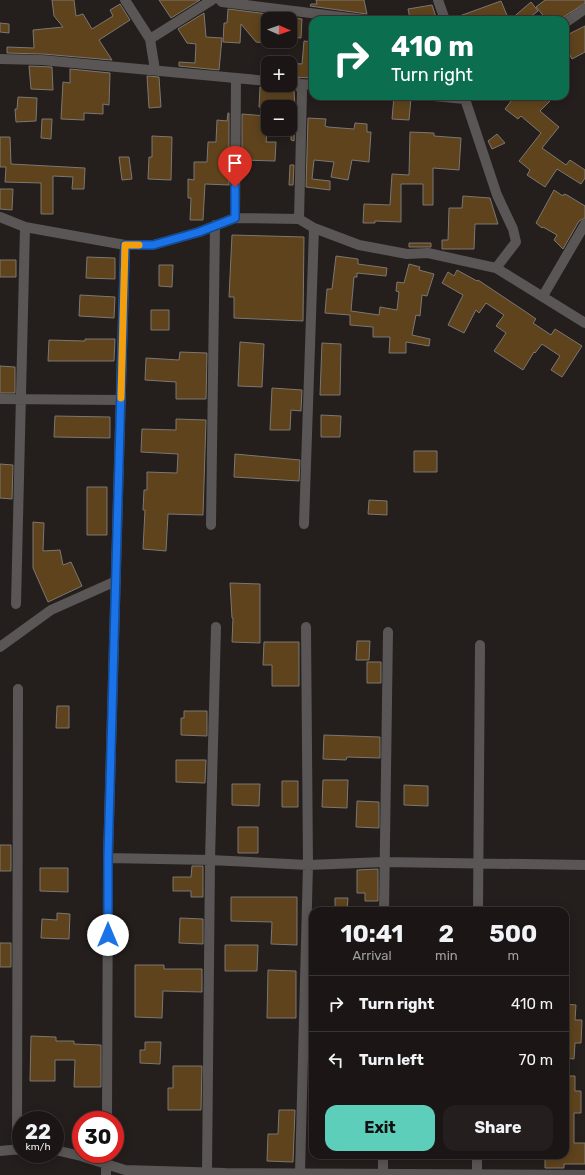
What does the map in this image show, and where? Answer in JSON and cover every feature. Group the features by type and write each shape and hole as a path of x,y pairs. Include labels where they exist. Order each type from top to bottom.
{"street":[{"path":"125,0 150,39 154,70"},
{"path":"150,39 212,0"},
{"path":"220,0 222,2 334,16"},
{"path":"438,0 444,16"},
{"path":"569,20 585,9"},
{"path":"0,59 42,60 261,80"},
{"path":"235,218 236,78"},
{"path":"297,83 309,85"},
{"path":"297,86 302,91 299,219"},
{"path":"466,100 496,195 513,229 516,242 496,268"},
{"path":"0,217 25,227 125,245 153,245 199,232 235,218 299,219 314,228 359,245 407,254 428,253 496,268 585,323"},
{"path":"543,296 585,224"},
{"path":"211,525 215,226"},
{"path":"16,604 25,227"},
{"path":"304,524 314,228"},
{"path":"107,1111 108,858 125,245"},
{"path":"0,399 121,400"},
{"path":"0,646 50,610 116,581"},
{"path":"207,1172 210,860 216,627"},
{"path":"300,1173 308,865 306,627"},
{"path":"384,907 388,632"},
{"path":"478,907 480,645"},
{"path":"18,689 19,1111"},
{"path":"108,858 210,860 308,865 384,862 585,865"},
{"path":"0,1151 12,1150"},
{"path":"383,1159 383,1173"},
{"path":"477,1159 477,1174"},
{"path":"106,1163 106,1175"},
{"path":"113,1163 125,1170 585,1175"}],"building":[{"path":"52,0 74,0 76,16 83,14 92,29 113,16 110,10 120,4 130,20 99,40 112,60 43,54 7,53 7,47 34,48 33,30 63,27 54,16"},
{"path":"159,0 200,0 171,18"},
{"path":"316,0 364,0 367,14 310,6 311,4 317,4"},
{"path":"545,0 585,0 585,3 565,16 544,16 536,7"},
{"path":"501,1 507,16 460,16"},
{"path":"531,2 538,11 531,16 515,16"},
{"path":"432,5 436,16 409,16 408,9"},
{"path":"228,9 261,13 261,43 256,42 241,24 240,43 223,42 224,23 227,23"},
{"path":"204,13 206,37 222,38 219,70 179,66 179,62 195,63 196,44 187,43 178,29"},
{"path":"297,18 302,19 301,38 297,38"},
{"path":"0,23 9,24 9,33 0,32"},
{"path":"585,26 585,52 572,59 569,53 569,34"},
{"path":"304,41 309,42 309,78 297,77 297,64 302,64"},
{"path":"29,66 52,67 53,90 31,89"},
{"path":"70,69 110,73 109,105 103,104 103,114 84,113 84,120 61,119 63,82 70,83"},
{"path":"147,76 159,77 161,107 149,108"},
{"path":"260,87 261,92 294,92 295,100 261,100 261,107 259,107"},
{"path":"18,97 37,98 36,121 16,122 15,109 17,109"},
{"path":"394,100 411,100 409,120 392,119"},
{"path":"512,100 551,100 540,111 559,127 542,148 566,165 570,160 585,170 585,178 581,184 557,169 545,187 527,175 530,170 519,161 541,133 521,116 518,119 505,109"},
{"path":"228,113 229,185 205,184 203,220 190,220 191,198 188,198 188,179 194,180 194,162 207,162 208,142 216,142 217,120 227,121"},
{"path":"242,114 261,116 261,136 267,136 266,142 276,142 275,161 242,160"},
{"path":"308,118 326,119 325,126 328,127 354,129 355,123 367,124 367,132 371,132 369,162 352,160 348,180 331,177 334,162 314,160 312,179 330,181 330,190 306,187"},
{"path":"42,119 52,119 51,139 41,138"},
{"path":"410,132 434,133 434,136 461,138 459,170 433,168 433,205 423,205 423,184 401,184 401,222 375,221 375,223 363,223 364,204 390,205 392,174 409,175"},
{"path":"497,134 505,143 492,149 488,141"},
{"path":"152,136 172,137 171,180 148,179 149,157 152,157"},
{"path":"291,136 294,136 294,141 291,140"},
{"path":"0,137 10,137 11,164 85,168 84,189 72,189 73,177 53,176 53,214 41,214 41,183 5,182 6,167 0,167"},
{"path":"119,157 129,157 132,179 122,180"},
{"path":"290,165 294,165 293,185 289,185"},
{"path":"0,189 13,189 12,210 0,209"},
{"path":"554,190 563,196 564,194 567,195 585,206 585,218 579,221 563,249 554,240 557,235 543,227 542,228 536,223"},
{"path":"463,196 490,198 498,224 475,224 474,249 442,249 442,240 448,240 449,208 462,208"},
{"path":"232,235 304,237 303,321 234,318 234,297 229,297"},
{"path":"409,243 431,243 431,247 409,247"},
{"path":"336,256 358,259 358,264 387,268 386,276 357,273 357,277 354,277 351,311 379,315 380,307 397,310 399,292 396,291 397,282 404,283 409,264 420,267 419,270 434,274 427,296 422,295 420,316 416,315 412,335 430,339 429,346 406,342 406,353 389,353 390,337 373,337 373,327 350,325 350,315 325,313 327,289 332,289"},
{"path":"87,257 115,258 115,279 86,278"},
{"path":"0,260 16,260 16,277 0,277"},
{"path":"159,265 173,265 172,287 159,286"},
{"path":"457,270 477,281 478,280 526,312 536,319 533,323 551,335 555,329 582,346 562,377 551,370 560,356 542,344 535,353 534,352 523,370 494,351 506,333 496,326 504,315 486,303 479,313 476,310 464,333 448,325 463,295 442,283 448,272 454,276"},
{"path":"80,295 115,297 114,318 79,316"},
{"path":"151,310 169,310 169,330 151,330"},
{"path":"85,339 115,339 114,361 48,361 49,340 85,341"},
{"path":"240,342 264,344 262,387 238,386"},
{"path":"322,343 341,344 340,395 320,395"},
{"path":"180,352 207,353 206,399 176,399 176,382 145,380 146,358 179,360"},
{"path":"0,366 15,367 15,393 0,393"},
{"path":"272,388 302,390 301,411 291,410 290,430 270,430"},
{"path":"321,415 341,416 340,437 321,437"},
{"path":"55,416 110,417 110,438 54,437"},
{"path":"176,419 206,420 203,515 168,514 166,551 143,549 145,510 143,510 144,490 147,490 147,472 177,473 178,454 141,452 142,429 176,430"},
{"path":"414,451 437,451 437,472 414,472"},
{"path":"235,454 300,460 299,481 234,477"},
{"path":"0,464 13,465 12,499 0,498"},
{"path":"87,487 107,487 107,535 87,535"},
{"path":"369,500 387,501 387,515 368,514"},
{"path":"33,522 44,523 43,551 60,550 63,565 71,562 82,586 48,602 33,568"},
{"path":"230,583 260,584 260,643 232,642 233,618"},
{"path":"357,641 370,641 369,660 356,660"},
{"path":"264,642 299,642 299,686 272,686 272,665 263,665"},
{"path":"367,662 381,662 381,683 367,683"},
{"path":"57,706 69,706 69,728 56,728"},
{"path":"184,711 207,711 207,736 181,735 181,718 184,718"},
{"path":"324,735 380,737 380,758 347,757 346,760 323,759"},
{"path":"176,760 206,760 205,783 176,782"},
{"path":"323,780 348,780 347,808 322,807"},
{"path":"282,781 298,781 298,807 282,807"},
{"path":"232,784 260,784 259,806 232,805"},
{"path":"404,785 428,786 428,806 404,805"},
{"path":"357,801 379,802 379,828 356,827"},
{"path":"238,827 258,827 258,853 238,853"},
{"path":"0,845 11,845 11,871 0,871"},
{"path":"192,866 203,866 203,897 191,897 191,891 173,891 173,877 191,877"},
{"path":"40,868 68,868 68,892 40,891"},
{"path":"378,869 378,901 365,901 365,893 357,893 357,870"},
{"path":"231,897 297,897 297,945 271,944 272,922 231,921"},
{"path":"335,898 348,898 347,907 335,907"},
{"path":"57,913 70,914 69,939 41,938 42,919 57,920"},
{"path":"180,918 203,919 203,944 179,943"},
{"path":"0,943 11,943 11,967 0,967"},
{"path":"225,945 258,945 257,971 225,971"},
{"path":"135,965 164,965 164,969 202,969 202,992 163,991 162,1018 135,1017"},
{"path":"268,970 296,971 296,1018 267,1018"},
{"path":"569,1004 576,1005 575,1020 582,1020 581,1043 575,1043 574,1059 569,1058"},
{"path":"31,1036 56,1037 56,1041 74,1041 74,1044 101,1045 101,1087 74,1087 75,1060 55,1060 55,1081 30,1081"},
{"path":"145,1042 161,1042 160,1064 140,1063 140,1050 145,1050"},
{"path":"173,1066 202,1066 201,1110 168,1110 168,1088 173,1088"},
{"path":"569,1076 575,1076 575,1091 581,1091 581,1113 574,1113 574,1143 585,1143 585,1164 564,1164 564,1168 545,1168 545,1159 569,1159"},
{"path":"279,1110 295,1110 293,1162 267,1161 268,1134 278,1134"}],"slow traffic":[{"path":"121,398 125,245 139,245"}],"route":[{"path":"108,935 108,858 125,245 153,245 199,232 235,218 235,187"}]}
